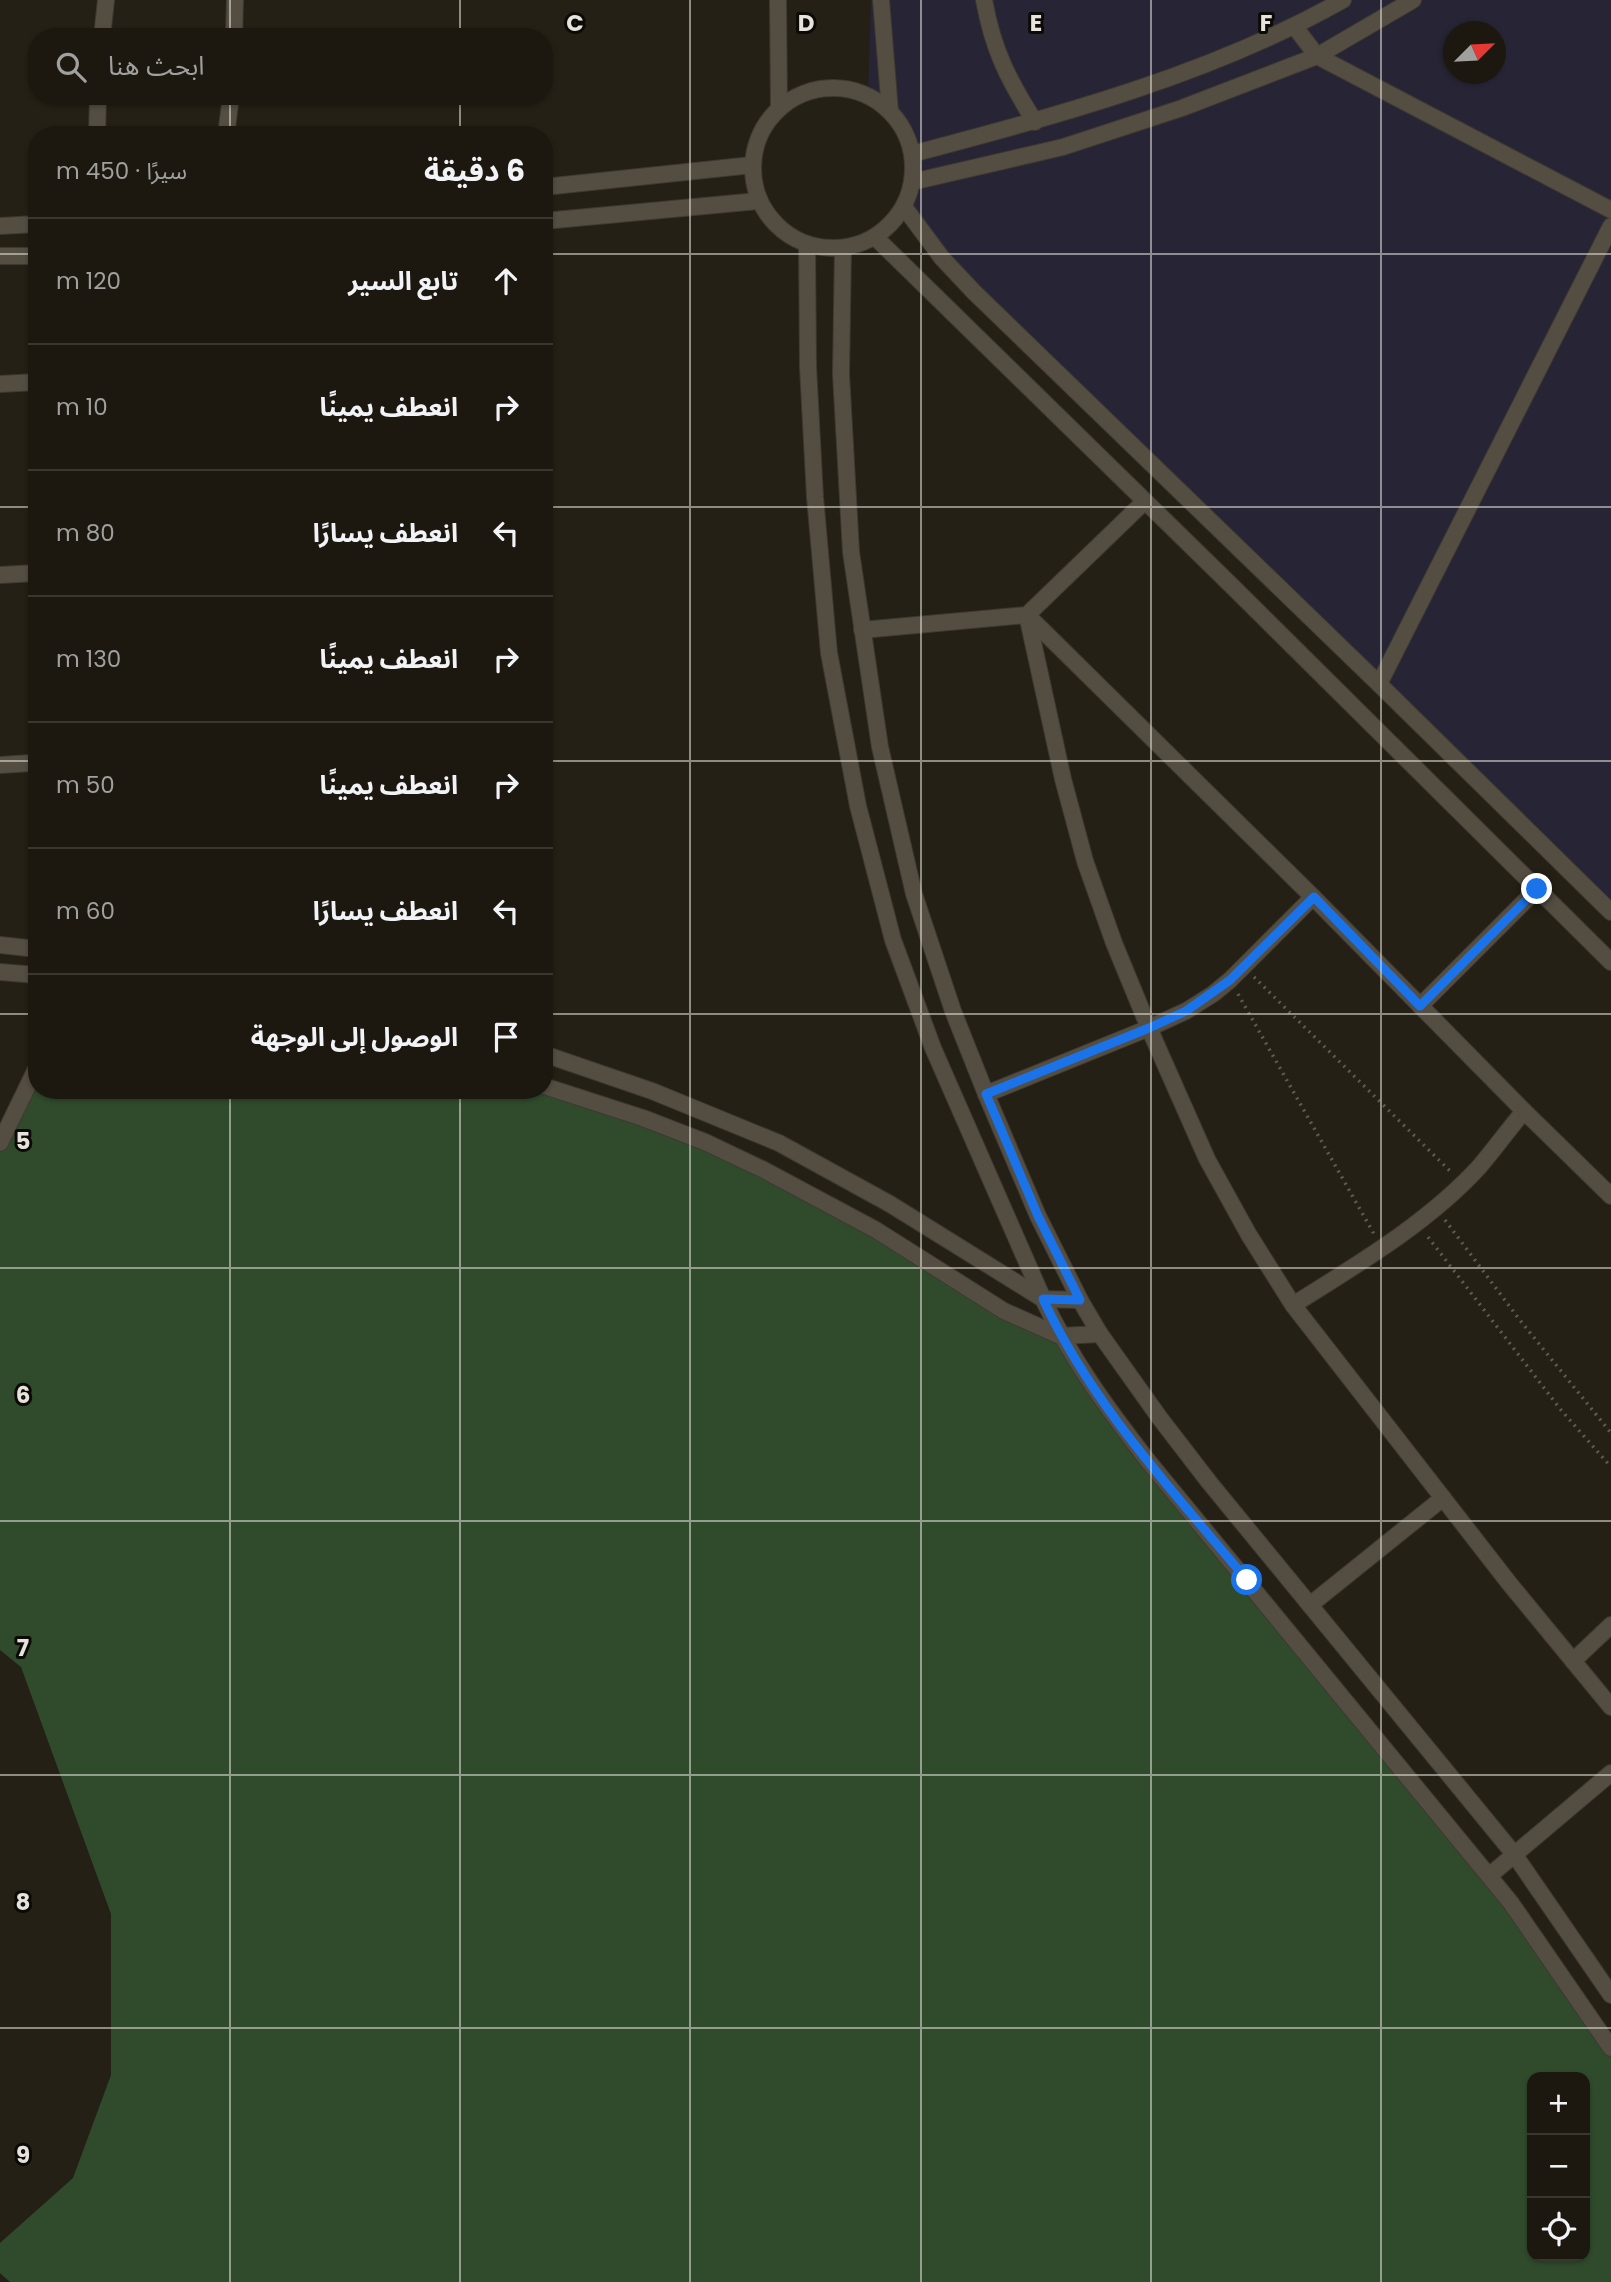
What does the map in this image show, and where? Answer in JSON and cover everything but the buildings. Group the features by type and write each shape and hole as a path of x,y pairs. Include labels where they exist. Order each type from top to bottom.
{"street":[{"path":"103,28 106,0"},
{"path":"234,28 235,0"},
{"path":"778,0 779,107"},
{"path":"881,0 890,111"},
{"path":"984,0 990,32 1002,67 1035,122"},
{"path":"912,154 1035,122 1163,80 1295,27 1343,0"},
{"path":"912,182 1063,147 1182,108 1317,56 1413,0"},
{"path":"1295,27 1317,56 1611,209"},
{"path":"841,88 868,95 890,111 905,131 912,154 912,182 904,206 891,224 875,237 843,248 807,244 786,233 758,201 752,165 765,125 779,107 812,90 841,88"},
{"path":"97,126 98,105"},
{"path":"227,126 230,105"},
{"path":"553,186 752,165"},
{"path":"553,220 758,201"},
{"path":"904,206 942,258 974,292 1611,912"},
{"path":"0,226 28,224"},
{"path":"1379,684 1611,226"},
{"path":"875,237 1611,962"},
{"path":"807,244 808,367 815,497 829,653 858,806 893,940 933,1048 1043,1299 1060,1336 1097,1396 1147,1461 1511,1903 1611,2048"},
{"path":"843,248 841,374 851,552 880,747 914,894 953,1010 1038,1216 1100,1334 1192,1461 1514,1854 1611,1996"},
{"path":"0,256 28,256"},
{"path":"0,384 28,382"},
{"path":"862,630 1027,615 1145,501"},
{"path":"0,575 28,573"},
{"path":"1027,615 1314,897 1611,1196"},
{"path":"1027,615 1063,779 1085,861 1114,943 1207,1158 1249,1235 1293,1305 1611,1707"},
{"path":"0,765 28,763"},
{"path":"1420,1006 1537,889"},
{"path":"986,1094 1186,1011 1230,980 1314,897"},
{"path":"0,945 28,947"},
{"path":"0,972 28,974"},
{"path":"553,1057 652,1091 779,1143 890,1204 1043,1299 1080,1300"},
{"path":"0,1143 28,1085"},
{"path":"553,1089 643,1118 705,1142 764,1170 876,1230 1004,1311 1060,1336 1100,1334"},
{"path":"1293,1305 1381,1248 1435,1207 1479,1167 1524,1111"},
{"path":"1310,1605 1443,1497"},
{"path":"1573,1661 1611,1625"},
{"path":"1489,1876 1611,1773"}],"path":[{"path":"1244,967 1461,1183"},
{"path":"1230,980 1381,1248"},
{"path":"1435,1207 1519,1319 1611,1433"},
{"path":"1416,1222 1561,1410 1611,1467"}],"shaded area":[{"path":"871,0 1611,0 1611,913 942,258 904,207 912,154 868,95"}],"green space":[{"path":"28,1089 28,1099 553,1099 553,1093 705,1142 1060,1336 1097,1396 1489,1876 1611,2050 1611,2282 10,2282 0,2273 0,2243 73,2178 111,2075 111,1914 21,1667 0,1650 0,1141"}],"route":[{"path":"1247,1580 1147,1461 1097,1396 1060,1336 1043,1299 1080,1300 1038,1216 986,1094 1186,1011 1230,980 1314,897 1420,1006 1537,889"}]}
